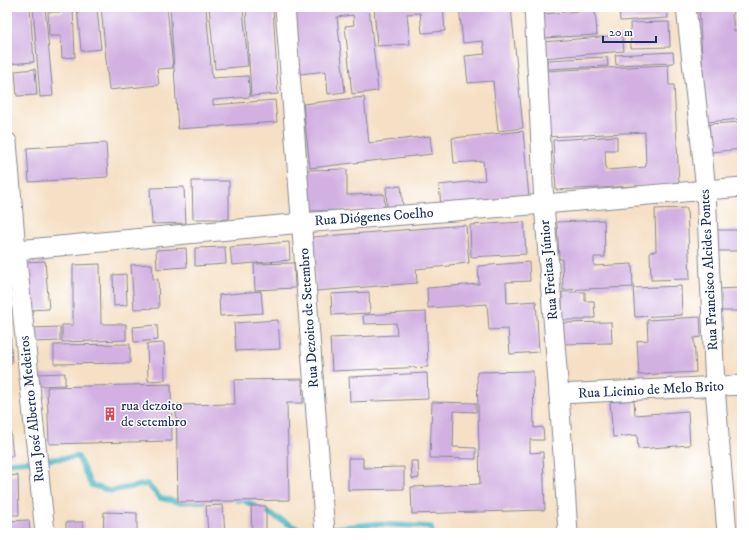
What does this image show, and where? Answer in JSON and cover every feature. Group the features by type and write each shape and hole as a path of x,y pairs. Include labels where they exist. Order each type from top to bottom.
{"street":[{"name":"Rua Dezoito de Setembro","path":"285,7 325,533"},
{"name":"Rua Freitas Júnior","path":"534,7 544,204 568,533"},
{"name":"Rua Francisco Alcides Pontes","path":"686,7 706,190 715,387 727,533"},
{"name":"Rua José Alberto Medeiros","path":"7,142 11,251 45,533"},
{"name":"Rua Diógenes Coelho","path":"11,251 302,222 544,204 742,187"},
{"name":"Rua Licinio de Melo Brito","path":"559,394 742,385"}],"building":[{"path":"30,7 34,62 9,64 7,9"},
{"path":"45,7 53,96 40,97 33,8"},
{"path":"63,7 73,7 75,57 62,58 61,36 49,36 48,12 63,12"},
{"path":"77,7 97,7 101,49 81,51"},
{"path":"101,7 167,7 173,68 157,69 159,85 109,90"},
{"path":"170,7 206,7 212,78 248,76 250,97 213,100 213,105 275,100 277,122 178,129"},
{"path":"209,7 243,7 248,66 215,69"},
{"path":"246,7 273,7 278,94 251,96"},
{"path":"293,7 369,7 378,91 352,94 345,26 354,25 353,15 337,17 345,92 328,94 326,71 300,74"},
{"path":"374,7 443,7 445,31 422,33 420,13 407,14 410,44 377,46"},
{"path":"459,7 511,7 523,128 498,131 493,81 468,83 465,56 485,54 483,41 463,43"},
{"path":"537,7 565,7 566,8 537,10"},
{"path":"619,7 667,7 668,18 620,21"},
{"path":"699,7 732,7 734,31 742,30 742,119 706,122"},
{"path":"595,10 597,35 542,38 541,14"},
{"path":"669,22 670,47 631,48 630,23"},
{"path":"622,35 624,51 544,58 543,42"},
{"path":"673,52 674,63 616,65 615,55"},
{"path":"607,57 608,66 547,69 547,60"},
{"path":"668,65 669,85 674,85 679,184 556,190 553,140 617,136 617,150 605,150 606,170 646,167 645,132 546,137 543,71"},
{"path":"35,69 37,95 17,96 15,71"},
{"path":"364,97 369,143 430,136 432,154 310,168 303,104"},
{"path":"742,122 742,149 711,152 709,124"},
{"path":"523,131 529,198 441,206 439,185 485,180 483,161 454,163 452,138"},
{"path":"106,143 108,177 29,182 27,148"},
{"path":"347,169 347,195 384,194 385,209 308,211 307,170"},
{"path":"192,181 229,181 229,219 193,219"},
{"path":"401,186 403,207 387,208 386,187"},
{"path":"184,187 186,223 152,224 150,188"},
{"path":"687,208 690,279 651,280 650,252 656,251 655,209"},
{"path":"604,220 605,257 594,257 594,266 632,264 633,287 563,290 562,259 559,259 557,222"},
{"path":"524,222 526,254 471,257 470,225"},
{"path":"466,225 469,263 416,269 417,283 316,291 312,237"},
{"path":"714,230 740,230 740,251 714,251"},
{"path":"289,242 290,260 232,265 230,247"},
{"path":"225,247 226,264 195,266 195,248"},
{"path":"186,248 187,267 157,269 156,250"},
{"path":"45,261 49,309 29,310 25,262"},
{"path":"529,262 530,281 506,282 507,303 536,301 539,352 510,354 508,329 489,330 487,304 428,308 427,288 479,284 478,266"},
{"path":"294,263 295,288 255,290 254,264"},
{"path":"100,264 101,324 126,324 126,340 62,342 62,325 73,325 73,265"},
{"path":"152,264 153,279 158,279 159,308 134,309 131,265"},
{"path":"126,274 127,305 114,306 113,275"},
{"path":"681,286 682,315 635,317 633,288"},
{"path":"742,288 742,311 717,311 717,289"},
{"path":"8,291 12,363 7,363"},
{"path":"261,291 263,313 220,316 219,295"},
{"path":"369,292 370,313 332,315 331,294"},
{"path":"562,292 585,292 585,301 594,301 595,318 585,318 585,320 562,320"},
{"path":"426,312 428,367 332,371 330,338 397,335 396,323 364,324 363,315"},
{"path":"700,317 701,337 694,338 696,372 639,375 637,341 648,340 647,320"},
{"path":"278,320 280,349 236,351 234,323"},
{"path":"611,322 612,343 562,344 561,323"},
{"path":"157,325 158,340 134,342 133,327"},
{"path":"60,327 60,341 33,342 33,328"},
{"path":"164,343 165,380 148,381 147,344"},
{"path":"130,344 130,363 54,364 54,345"},
{"path":"533,371 534,428 543,427 544,440 530,440 530,453 543,452 545,510 412,514 411,487 480,484 477,372"},
{"path":"65,373 65,385 37,386 36,374"},
{"path":"427,373 428,399 350,402 349,377"},
{"path":"302,379 303,403 287,403 289,500 178,502 176,405 235,404 234,380"},
{"name":"rua dezoito de setembro","path":"171,384 172,441 49,444 47,387"},
{"path":"634,400 635,415 688,411 690,445 638,449 637,435 613,437 610,402"},
{"path":"432,402 476,403 476,412 454,411 453,447 476,448 476,459 430,458"},
{"path":"7,419 9,419 13,456 7,456"},
{"path":"348,458 363,458 363,468 404,467 404,489 348,490"},
{"path":"411,461 418,461 419,478 412,479"},
{"path":"18,475 19,515 7,515 7,476"},
{"path":"223,505 225,533 208,533 206,506"},
{"path":"251,506 266,506 266,533 252,533"},
{"path":"104,512 137,513 137,533 103,533"},
{"path":"29,520 30,533 7,533 7,521"},
{"path":"66,522 83,522 84,533 66,533"}],"waterway":[{"path":"7,463 78,457 91,485 110,491 147,484 160,498 178,502 204,501"},
{"path":"237,500 243,500 302,531 375,524 431,527 432,533"}],"place":[{"name":"rua dezoito de setembro","path":"110,414"}]}
